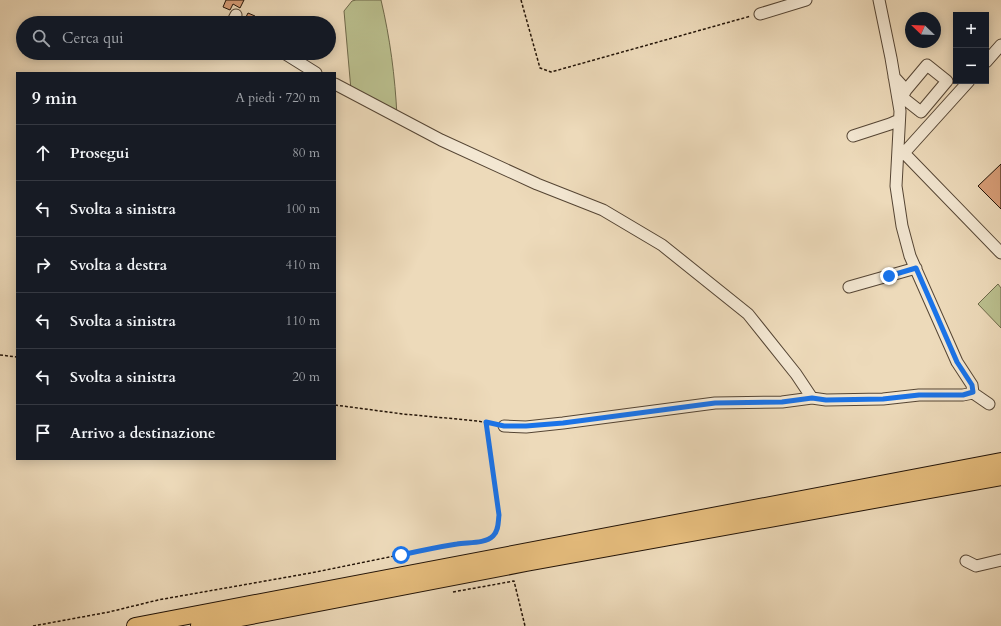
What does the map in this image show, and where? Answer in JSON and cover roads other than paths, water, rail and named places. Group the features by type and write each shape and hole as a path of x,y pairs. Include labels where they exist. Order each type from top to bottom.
{"highway":[{"path":"135,626 1001,461"},
{"path":"199,626 526,563 1001,477"}],"street":[{"path":"760,14 806,0"},
{"path":"879,0 900,111 896,186 902,226 910,256 957,362 972,385 973,392 989,404"},
{"path":"989,59 1001,45"},
{"path":"295,60 314,72"},
{"path":"894,76 906,90"},
{"path":"966,84 904,153 1001,254"},
{"path":"336,85 441,140 537,184 602,210 662,245 748,314 796,374 812,398"},
{"path":"853,136 899,120"},
{"path":"849,287 916,268"},
{"path":"504,426 563,423 715,403 782,402 812,398 826,400 883,399 919,395 963,395 973,392"},
{"path":"966,561 976,566 1001,560"}]}
